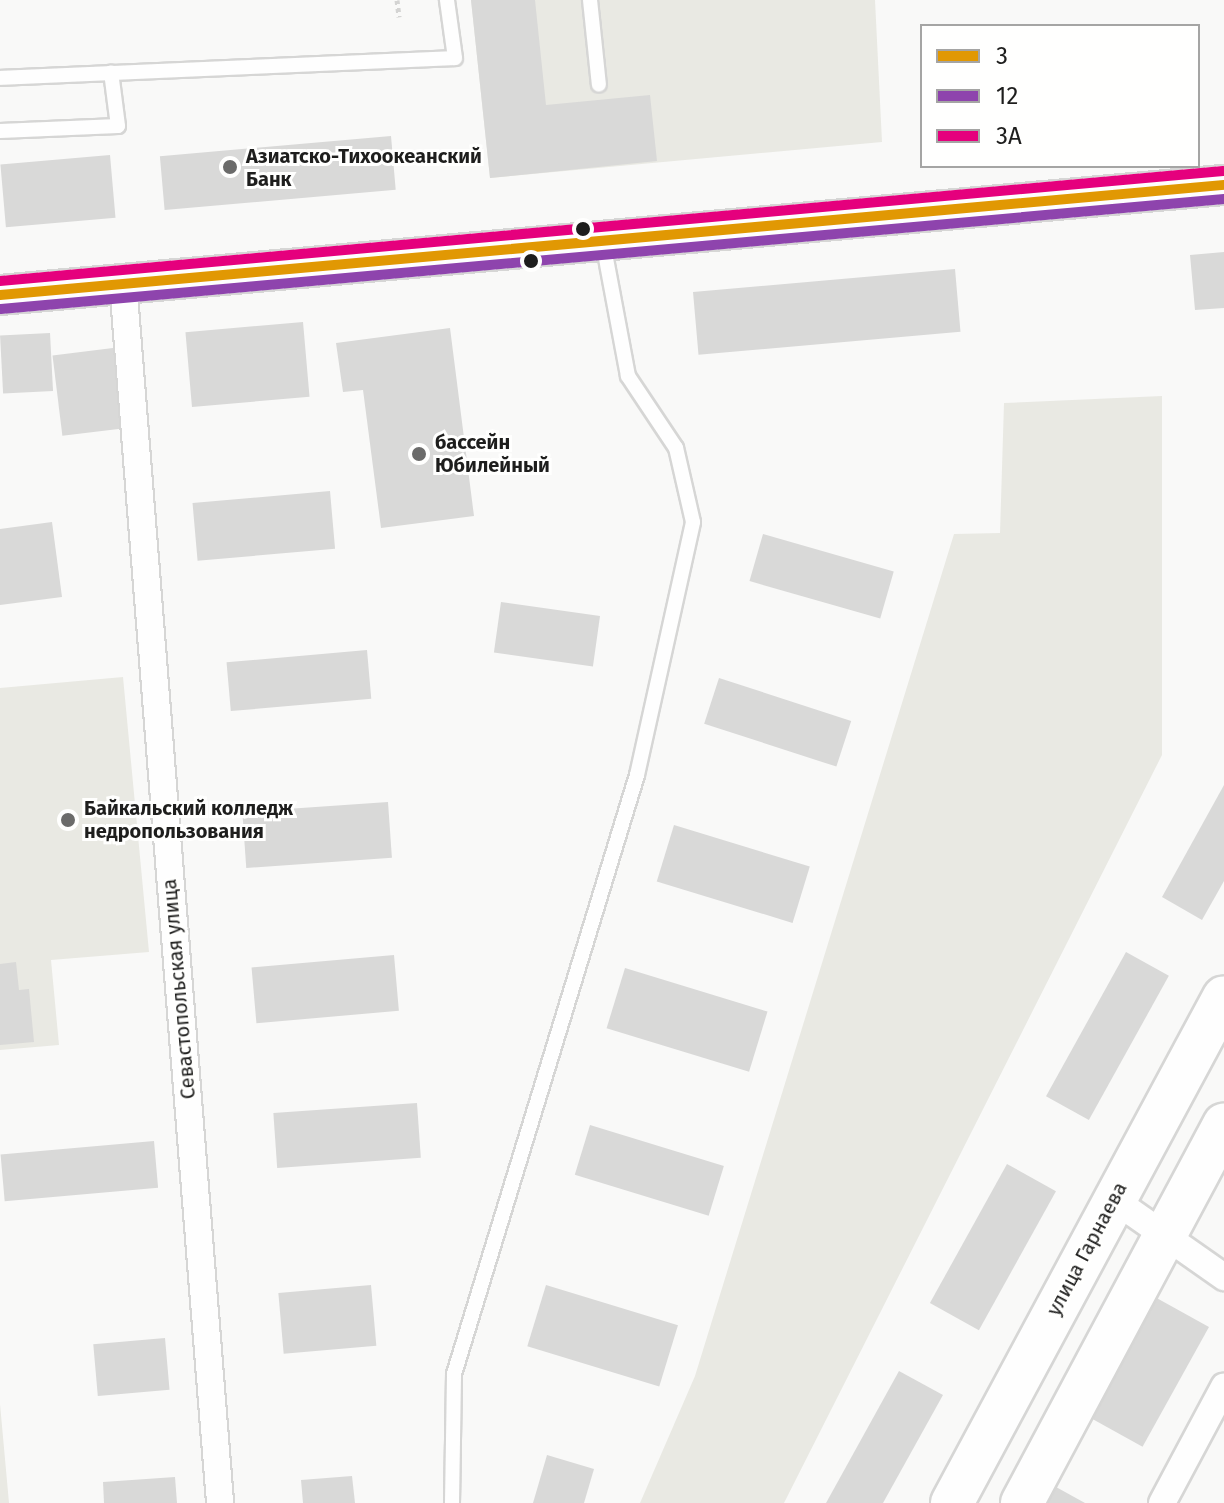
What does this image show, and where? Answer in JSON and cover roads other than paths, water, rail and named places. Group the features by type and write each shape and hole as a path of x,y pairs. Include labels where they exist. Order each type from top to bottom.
{"main road":[{"name":"улица Гарнаева","path":"952,1503 1224,997"},
{"path":"1022,1503 1224,1125"}],"street":[{"path":"0,295 1224,185"},
{"name":"Севастопольская улица","path":"123,283 220,1503"},
{"path":"1113,1199 1224,1277"},
{"path":"1162,1503 1224,1387"}],"lane":[{"path":"0,78 455,58 447,0"},
{"path":"590,0 599,85"},
{"path":"0,131 118,126 111,72"},
{"path":"452,1503 454,1374 637,775 693,522 676,448 628,376 603,239"}],"place":[{"name":"Азиатско-Тихоокеанский Банк","path":"230,167"},
{"name":"бассейн Юбилейный","path":"419,454"},
{"name":"Байкальский колледж недропользования","path":"68,820"}]}
